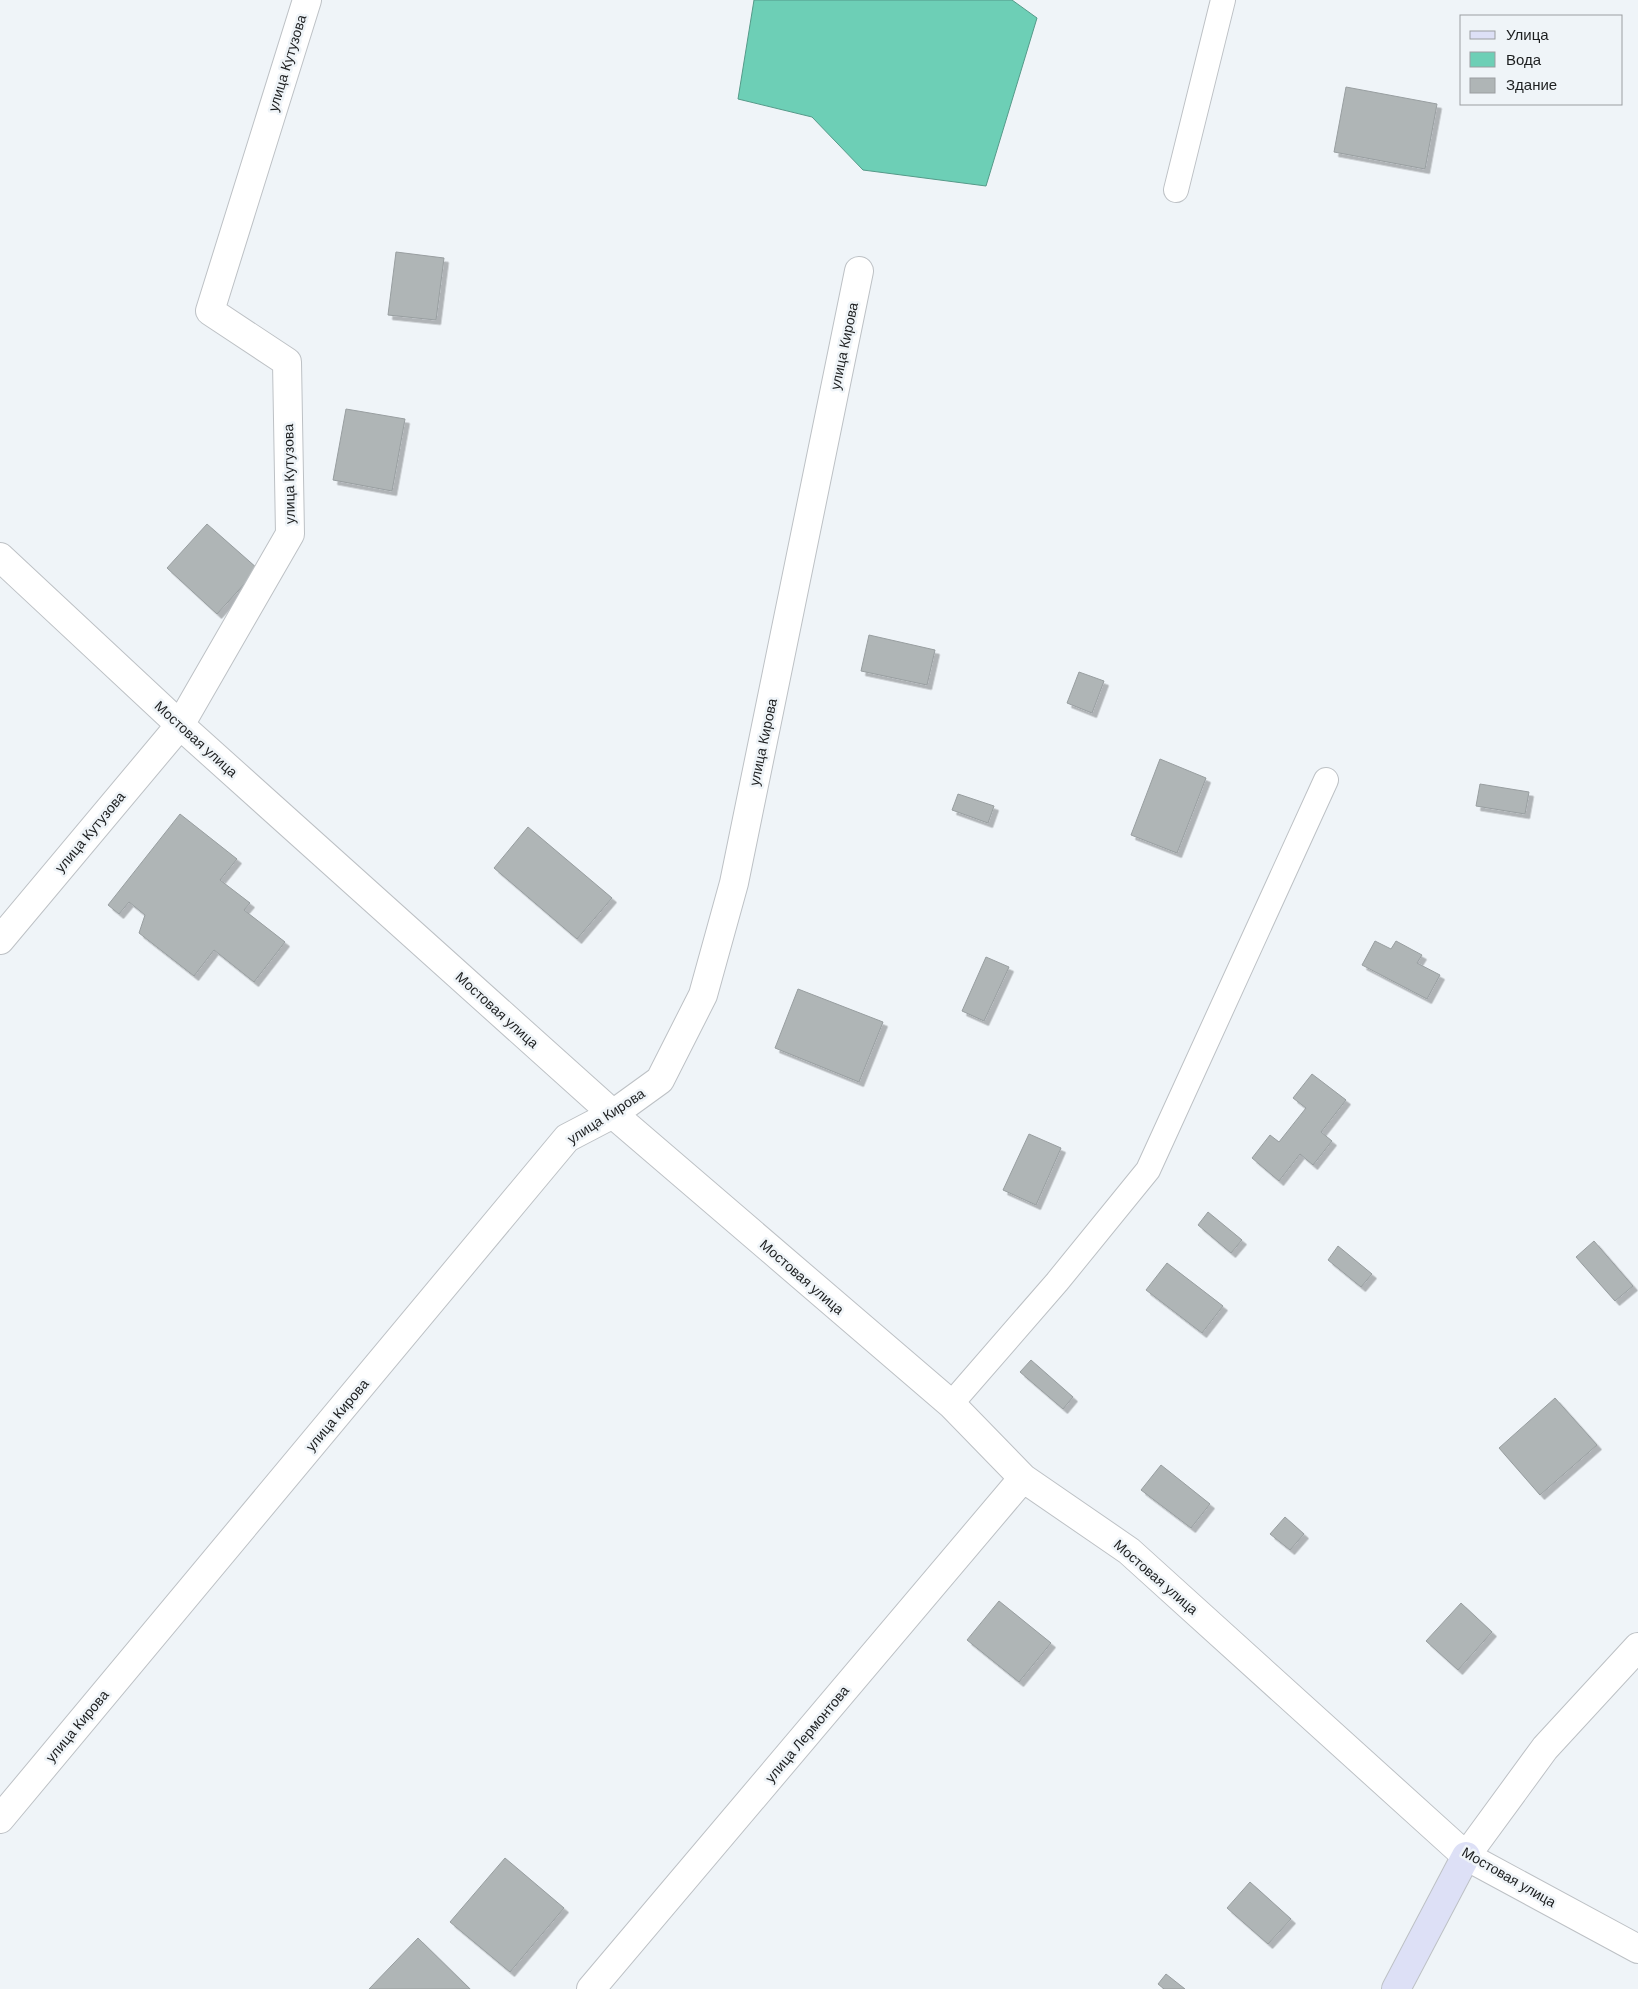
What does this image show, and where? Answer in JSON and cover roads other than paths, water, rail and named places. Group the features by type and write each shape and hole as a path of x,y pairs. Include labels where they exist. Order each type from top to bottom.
{"street":[{"name":"улица Кутузова","path":"0,940 180,725 290,534 288,362 210,312 307,0"},
{"name":"улица Кирова","path":"0,1819 567,1138 613,1114 660,1080 703,995 734,883 859,271"},
{"name":"Мостовая улица","path":"0,557 180,725 613,1114 951,1404 1023,1478 1129,1551 1466,1856 1638,1950"},
{"name":"улица Лермонтова","path":"591,1989 1023,1478"},
{"path":"1396,1989 1466,1856 1545,1748 1638,1648"},
{"path":"1612,1677 1638,1681"}],"lane":[{"path":"1176,190 1223,0"},
{"path":"951,1404 1057,1282 1148,1170 1326,780"}],"water":[{"path":"754,0 1012,0 1037,18 986,186 863,170 812,117 738,99"}]}
